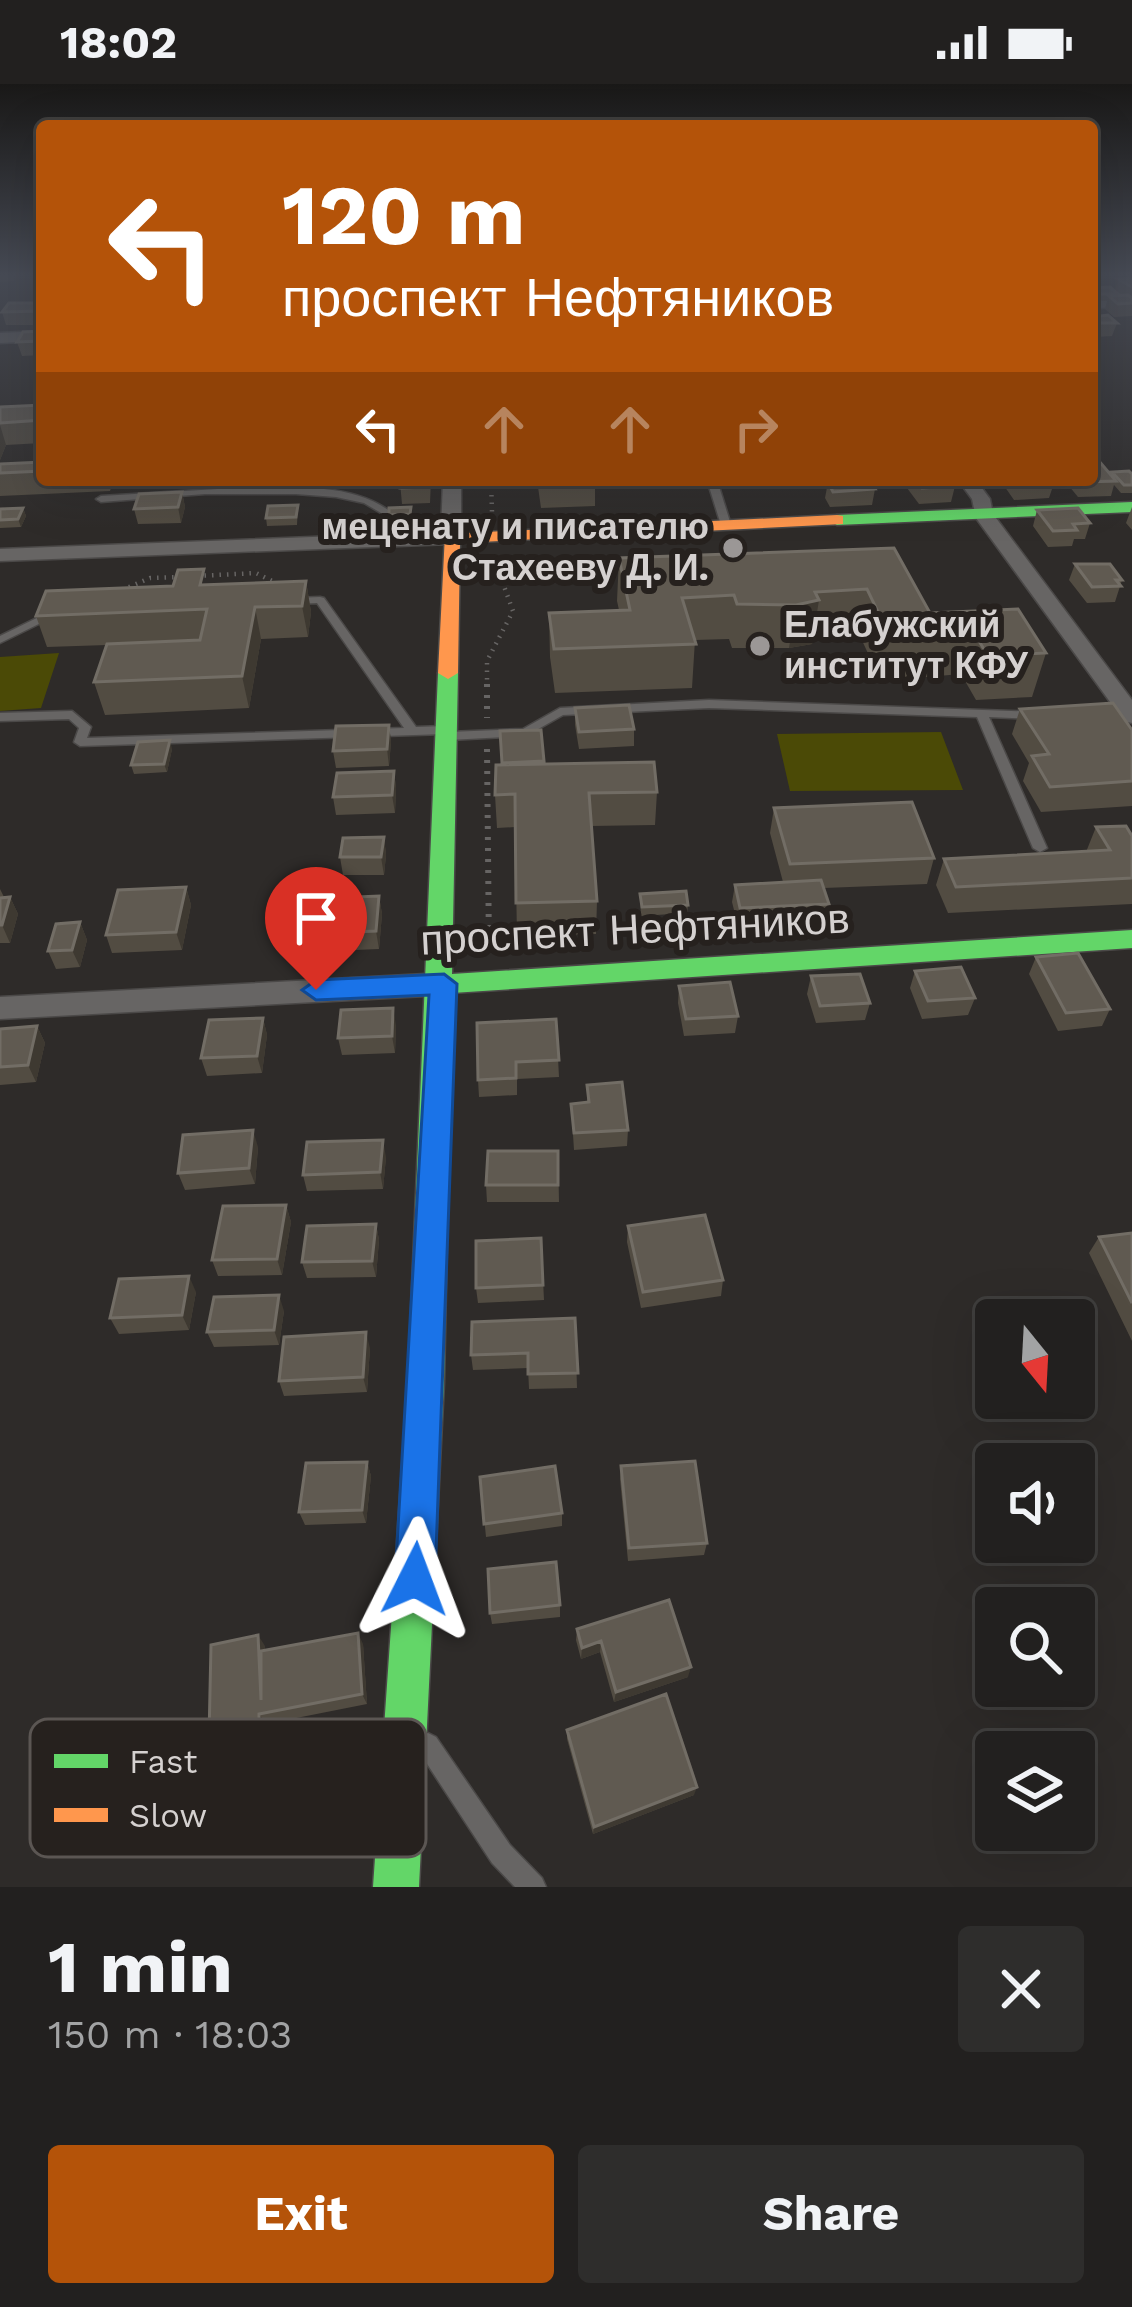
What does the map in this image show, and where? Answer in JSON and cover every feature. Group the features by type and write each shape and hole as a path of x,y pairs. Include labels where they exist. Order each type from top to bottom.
{"street":[{"path":"409,1719 444,984 452,486"},
{"path":"972,486 983,514 1125,714"},
{"path":"1,558 1132,507"},
{"name":"проспект Нефтяников","path":"0,1008 1132,939"},
{"path":"396,1887 398,1857"}],"lane":[{"path":"714,486 726,525"},
{"path":"101,500 191,489 338,496 380,504 386,512 384,540"},
{"path":"272,602 320,600 413,732"},
{"path":"0,640 58,610"},
{"path":"0,717 72,715 85,727 80,742 526,732 560,712 710,704 1052,715"},
{"path":"983,716 1040,848"},
{"path":"426,1742 501,1854 533,1887"}],"path":[{"path":"205,595 214,561"},
{"path":"112,594 150,578 256,573 313,601"}],"shaded area":[{"path":"59,653 41,708 0,711 0,657"},
{"path":"941,732 963,790 790,791 777,734"}],"building":[{"path":"36,405 36,420 0,423 0,407"},
{"path":"1098,461 1099,461 1116,481 1098,482"},
{"path":"36,462 36,471 0,473 0,464"},
{"path":"1129,471 1132,485 1124,485 1112,472"},
{"path":"830,486 875,489 833,492"},
{"path":"182,492 178,507 134,509 139,494"},
{"path":"298,505 296,517 266,518 268,506"},
{"path":"411,507 410,514 389,515 389,508"},
{"path":"23,508 18,519 0,520 0,509"},
{"path":"1078,508 1090,523 1073,524 1077,530 1053,531 1037,510"},
{"path":"894,548 930,613 1018,609 1046,653 988,656 973,631 890,637 867,589 815,592 819,600 796,605 737,604 734,595 682,598 696,644 554,649 549,613 630,610 619,558"},
{"path":"1075,564 1110,564 1121,586 1092,587"},
{"path":"204,569 200,585 306,581 302,606 255,607 242,676 94,682 107,644 200,640 207,609 36,616 46,591 173,586 178,570"},
{"path":"1113,703 1132,730 1132,781 1050,787 1032,756 1049,754 1020,709"},
{"path":"629,705 634,729 579,732 575,708"},
{"path":"389,725 387,749 333,751 336,726"},
{"path":"541,730 544,761 502,763 500,731"},
{"path":"170,740 164,764 131,765 138,742"},
{"path":"654,762 657,792 589,793 597,901 516,903 515,794 495,795 496,765"},
{"path":"394,771 392,795 333,797 337,773"},
{"path":"912,802 934,858 790,864 774,808"},
{"path":"1126,826 1132,836 1132,878 956,887 944,859 1110,850 1096,827"},
{"path":"384,837 381,857 340,857 343,838"},
{"path":"821,880 829,904 740,908 735,885"},
{"path":"186,887 176,932 106,935 118,890"},
{"path":"686,891 688,905 642,907 640,894"},
{"path":"379,896 376,931 328,933 332,898"},
{"path":"10,897 2,925 0,925 0,898"},
{"path":"80,922 72,950 48,951 56,924"},
{"path":"1078,953 1110,1009 1066,1013 1036,957"},
{"path":"961,967 975,998 928,1001 915,971"},
{"path":"860,974 870,1003 820,1006 811,976"},
{"path":"730,982 738,1016 686,1019 679,986"},
{"path":"393,1008 392,1036 338,1038 341,1010"},
{"path":"263,1018 257,1056 201,1058 209,1020"},
{"path":"556,1019 559,1060 516,1062 516,1078 478,1080 477,1023"},
{"path":"37,1026 28,1065 0,1067 0,1029"},
{"path":"622,1082 628,1130 574,1133 571,1104 589,1102 587,1085"},
{"path":"253,1130 249,1168 178,1173 183,1135"},
{"path":"383,1140 380,1172 303,1175 307,1142"},
{"path":"488,1151 558,1151 558,1185 486,1185"},
{"path":"286,1205 277,1259 212,1260 223,1206"},
{"path":"705,1215 723,1280 643,1292 628,1226"},
{"path":"376,1224 372,1261 302,1262 307,1226"},
{"path":"1132,1233 1132,1303 1099,1237"},
{"path":"541,1238 543,1285 476,1288 476,1241"},
{"path":"189,1276 182,1315 110,1318 119,1279"},
{"path":"279,1295 274,1330 207,1332 214,1297"},
{"path":"575,1318 578,1373 528,1374 528,1353 471,1355 472,1322"},
{"path":"366,1332 363,1377 279,1381 284,1337"},
{"path":"695,1461 707,1543 629,1548 621,1466"},
{"path":"367,1462 362,1510 299,1512 306,1463"},
{"path":"555,1466 562,1513 484,1524 480,1477"},
{"path":"556,1562 560,1605 490,1613 488,1569"},
{"path":"669,1600 691,1667 616,1692 601,1641 582,1648 577,1629"},
{"path":"358,1633 362,1694 259,1714 259,1719 209,1719 211,1645 258,1635 261,1700 261,1651"},
{"path":"666,1694 697,1787 594,1827 567,1730"}],"traffic: fast":[{"path":"837,520 1132,507"},
{"path":"406,1719 426,1382 448,673"},
{"path":"444,984 1132,939"},
{"path":"396,1887 398,1857"}],"traffic: slow":[{"path":"448,673 451,538 837,520"}],"place":[{"name":"меценату и писателю Стахееву Д. И.","path":"733,548"},
{"name":"Елабужский институт КФУ","path":"760,646"}],"route":[{"path":"316,990 444,984 415,1579"}]}
